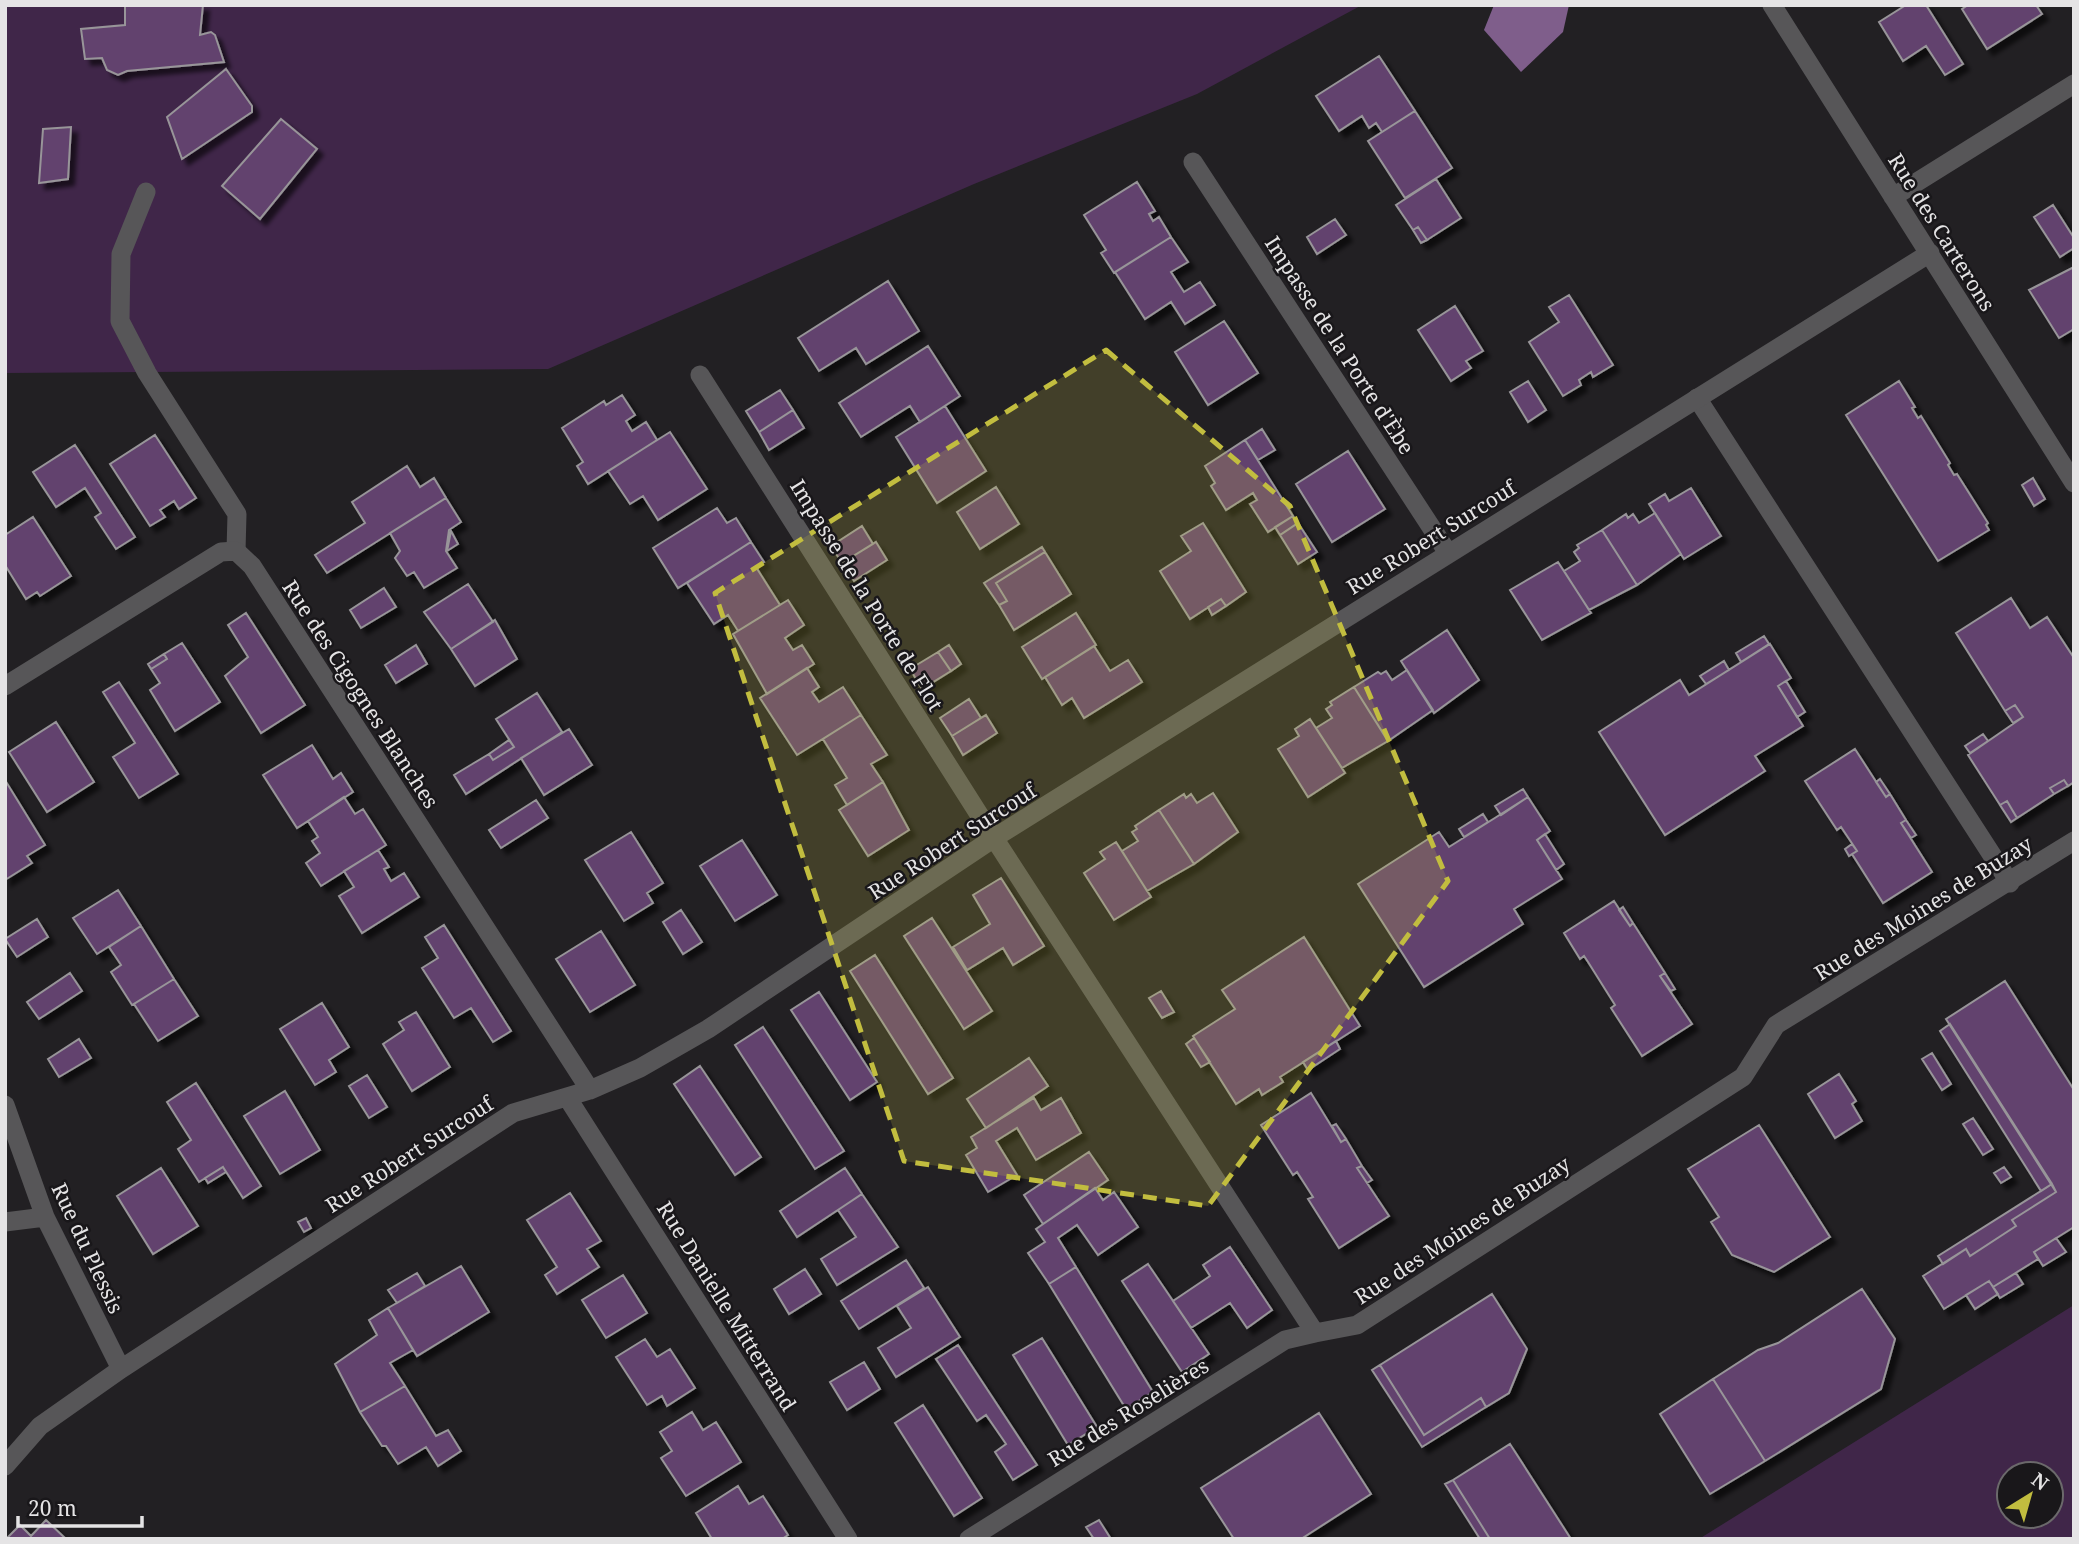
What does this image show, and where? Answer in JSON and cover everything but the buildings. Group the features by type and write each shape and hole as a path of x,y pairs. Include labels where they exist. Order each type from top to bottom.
{"street":[{"name":"Rue des Carterons","path":"1772,5 2074,483"},
{"path":"1894,197 2074,84"},
{"name":"Impasse de la Porte d'Èbe","path":"1193,162 1448,553"},
{"path":"5,686 221,552 236,551 237,514 146,373 120,321 121,254 146,192"},
{"name":"Rue Robert Surcouf","path":"5,1466 40,1426 121,1369 513,1113 590,1090 640,1068 708,1029 994,838 1930,253"},
{"name":"Impasse de la Porte de Flot","path":"700,375 994,838"},
{"path":"1697,398 2010,883"},
{"name":"Rue des Cigognes Blanches","path":"236,551 252,566 590,1090"},
{"path":"994,838 1315,1334"},
{"name":"Rue des Moines de Buzay","path":"1315,1334 1357,1325 1742,1077 1776,1025 2010,883 2074,841"},
{"name":"Rue Danielle Mitterrand","path":"567,1097 848,1539"},
{"name":"Rue du Plessis","path":"5,1105 45,1217 121,1369"},
{"path":"5,1222 45,1217"},
{"name":"Rue des Roselières","path":"969,1539 1285,1340 1315,1334"}],"highlighted area":[{"path":"1106,350 1290,506 1448,881 1208,1206 904,1161 715,593"}],"shaded area":[{"path":"5,5 1362,5 1197,94 974,184 548,369 5,373"},
{"path":"1494,5 1569,5 1563,32 1521,72 1484,30"},
{"path":"2074,1305 2074,1539 1699,1539"}]}
